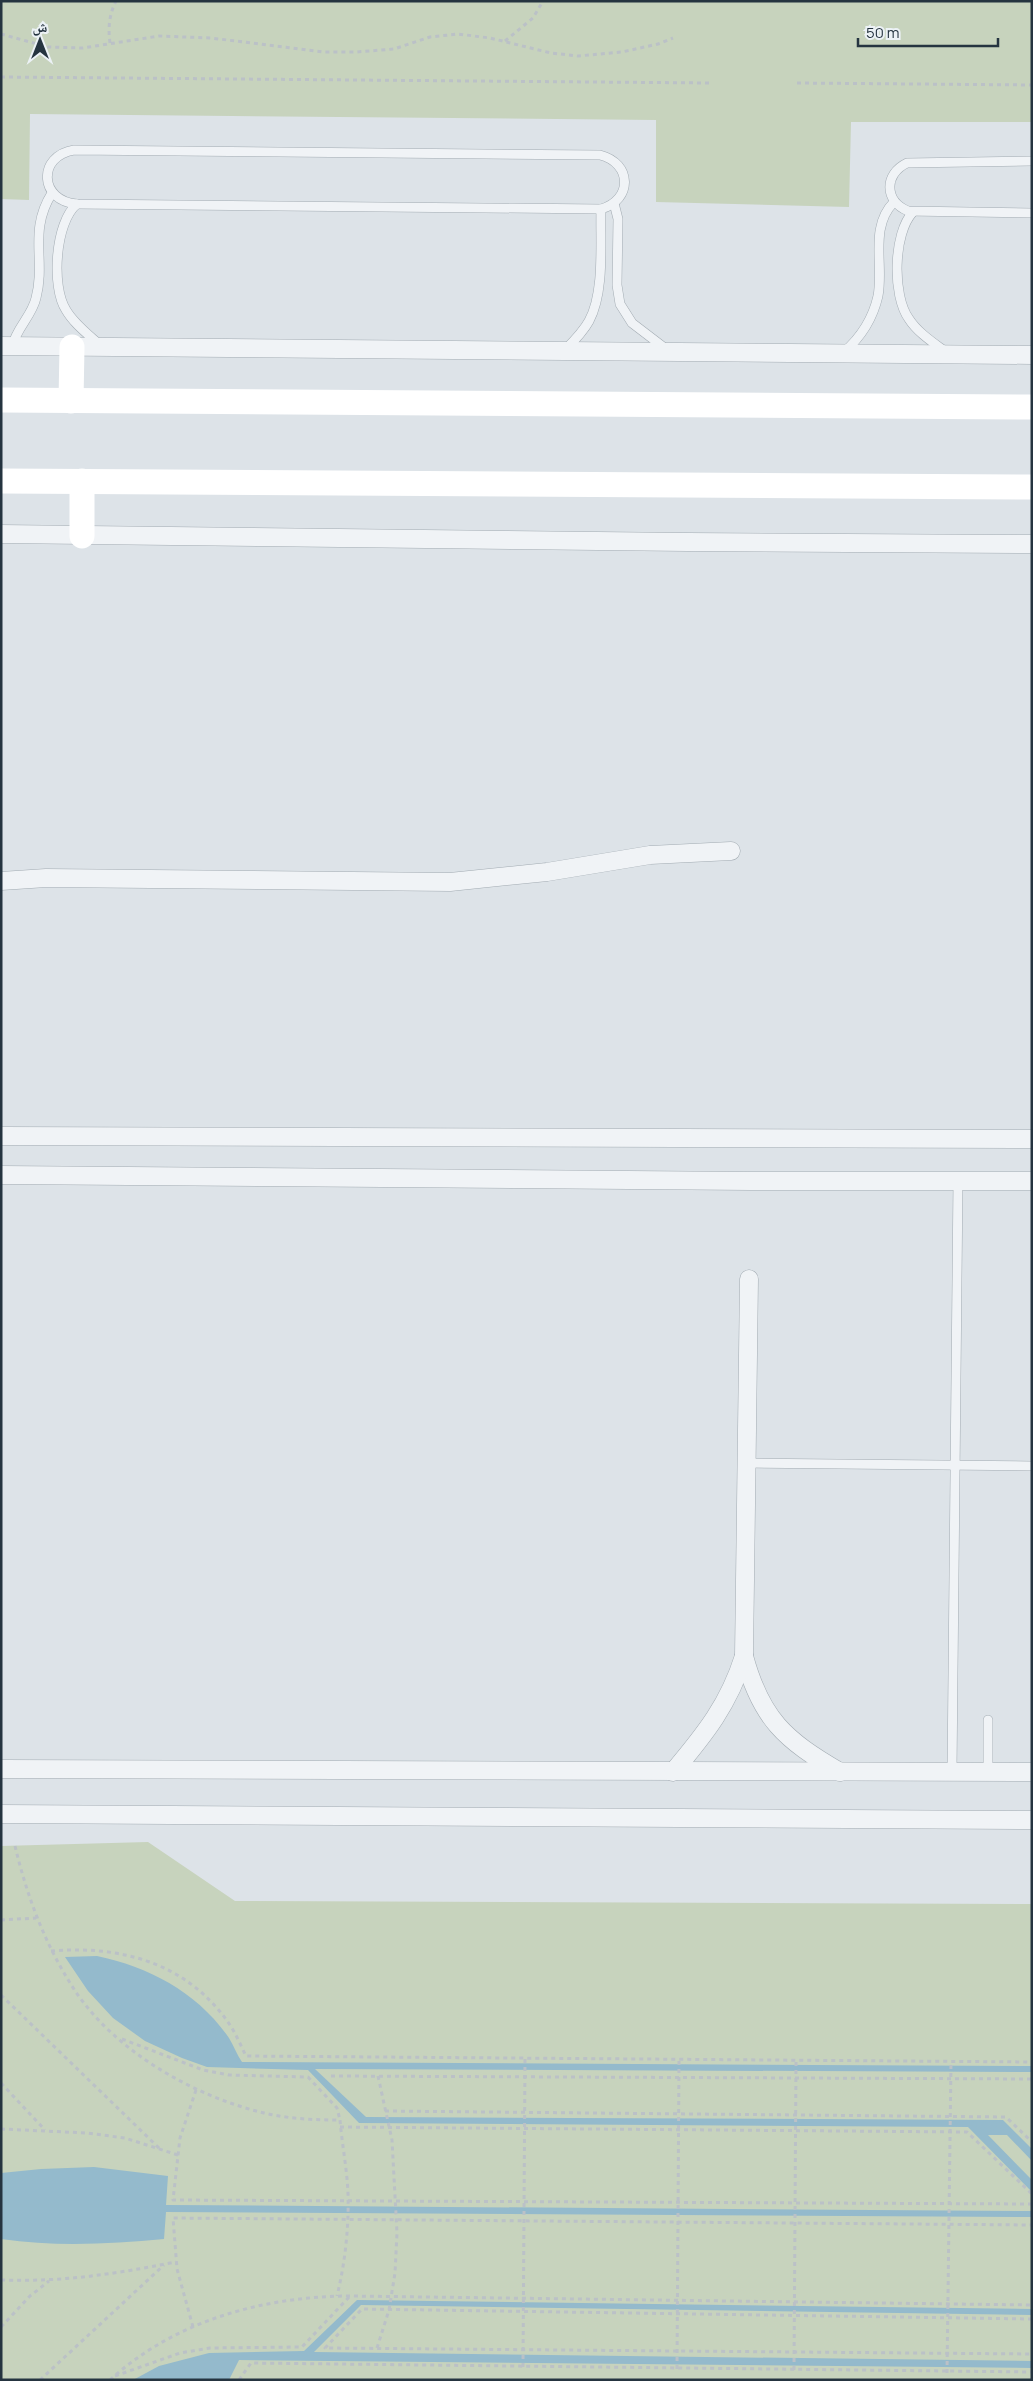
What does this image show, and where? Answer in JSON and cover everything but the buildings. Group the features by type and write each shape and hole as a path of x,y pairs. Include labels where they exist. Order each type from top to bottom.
{"main road":[{"path":"71,401 72,346"},
{"path":"1,400 1032,407"},
{"path":"1,481 1032,487"},
{"path":"82,481 82,536"}],"street":[{"path":"7,346 1032,355"},
{"path":"1,534 1032,544"},
{"path":"1,881 46,878 450,882 547,872 650,855 731,851"},
{"path":"1,1136 1032,1139"},
{"path":"1,1175 1032,1181"},
{"path":"673,1772 708,1731 720,1713 730,1695 744,1656 749,1279"},
{"path":"744,1656 758,1698 774,1723 795,1744 840,1772"},
{"path":"1,1769 1032,1772"},
{"path":"1,1814 1032,1820"}],"lane":[{"path":"74,150 600,155 613,160 622,171 623,192 614,203 601,209 77,204 59,200 52,193 48,185 49,168 59,155 74,150"},
{"path":"1032,161 907,163 894,172 890,178 890,194 894,202 900,208 913,212 1032,213"},
{"path":"7,346 36,301 38,291 40,219 52,193"},
{"path":"843,353 861,334 874,310 879,286 881,226 888,207 894,202"},
{"path":"614,203 618,215 617,285 620,304 632,322 670,352"},
{"path":"77,204 69,210 61,228 58,290 65,310 101,346"},
{"path":"564,352 583,331 595,307 598,294 601,209"},
{"path":"913,212 903,227 898,241 899,297 905,313 914,327 949,354"},
{"path":"952,1772 958,1181"},
{"path":"747,1463 1032,1466"},
{"path":"988,1720 988,1772"}],"path":[{"path":"110,44 111,11 116,1"},
{"path":"505,42 533,18 542,1"},
{"path":"1,34 48,47 83,48 159,36 211,38 324,52 394,49 430,37 458,34 505,42 551,53 578,56 622,52 658,44 673,38"},
{"path":"1,77 711,83"},
{"path":"797,83 1032,85"},
{"path":"15,1846 36,1918 72,1988 93,2014 141,2057 196,2090 265,2114 305,2119 340,2120"},
{"path":"1,1920 36,1918"},
{"path":"51,1950 81,1948 109,1950 134,1956 161,1966 190,1984 213,2004 231,2026 246,2056 679,2061 1032,2062"},
{"path":"1,1996 160,2149"},
{"path":"119,2038 203,2070 229,2075 308,2077 337,2108 340,2120 348,2200 343,2270 337,2296"},
{"path":"523,2367 525,2058"},
{"path":"677,2369 679,2061"},
{"path":"794,2370 796,2061"},
{"path":"947,2373 951,2062"},
{"path":"331,2076 1032,2079"},
{"path":"377,2348 389,2310 395,2273 396,2220 392,2140 378,2076"},
{"path":"1,2083 45,2131"},
{"path":"196,2090 187,2114 178,2155 173,2200 1032,2204"},
{"path":"385,2111 1006,2117 1032,2142"},
{"path":"340,2127 967,2132 1032,2194"},
{"path":"1,2130 45,2131 125,2138 178,2155"},
{"path":"193,2327 176,2262 173,2218 1032,2225"},
{"path":"1,2280 49,2281 118,2274 176,2262"},
{"path":"40,2380 165,2264"},
{"path":"1,2326 30,2296 49,2281"},
{"path":"111,2378 170,2336 216,2318 257,2306 337,2296 1032,2305"},
{"path":"111,2378 180,2353 210,2348 302,2347 351,2296"},
{"path":"1032,2319 362,2309 326,2348 1032,2354"},
{"path":"239,2380 251,2363 947,2373 1032,2372"}],"green space":[{"path":"1,1 1032,1 1032,122 851,122 849,207 656,202 656,120 30,114 29,200 1,199"},
{"path":"148,1842 235,1901 1032,1904 1032,2380 1,2380 1,1846"}],"water":[{"path":"97,1956 136,1967 171,1984 188,1995 217,2022 229,2038 242,2062 1032,2066 1032,2072 315,2069 366,2117 1003,2120 1032,2149 1032,2161 1007,2135 988,2135 1032,2180 1032,2192 968,2127 359,2123 308,2070 207,2067 145,2041 113,2018 88,1991 65,1957"},
{"path":"94,2167 168,2176 166,2205 1032,2211 1032,2217 166,2212 164,2239 83,2244 22,2242 1,2239 1,2173"},
{"path":"357,2300 1032,2309 1032,2315 361,2305 314,2352 1032,2361 1032,2368 239,2360 229,2380 133,2380 159,2366 209,2353 304,2351"}]}
